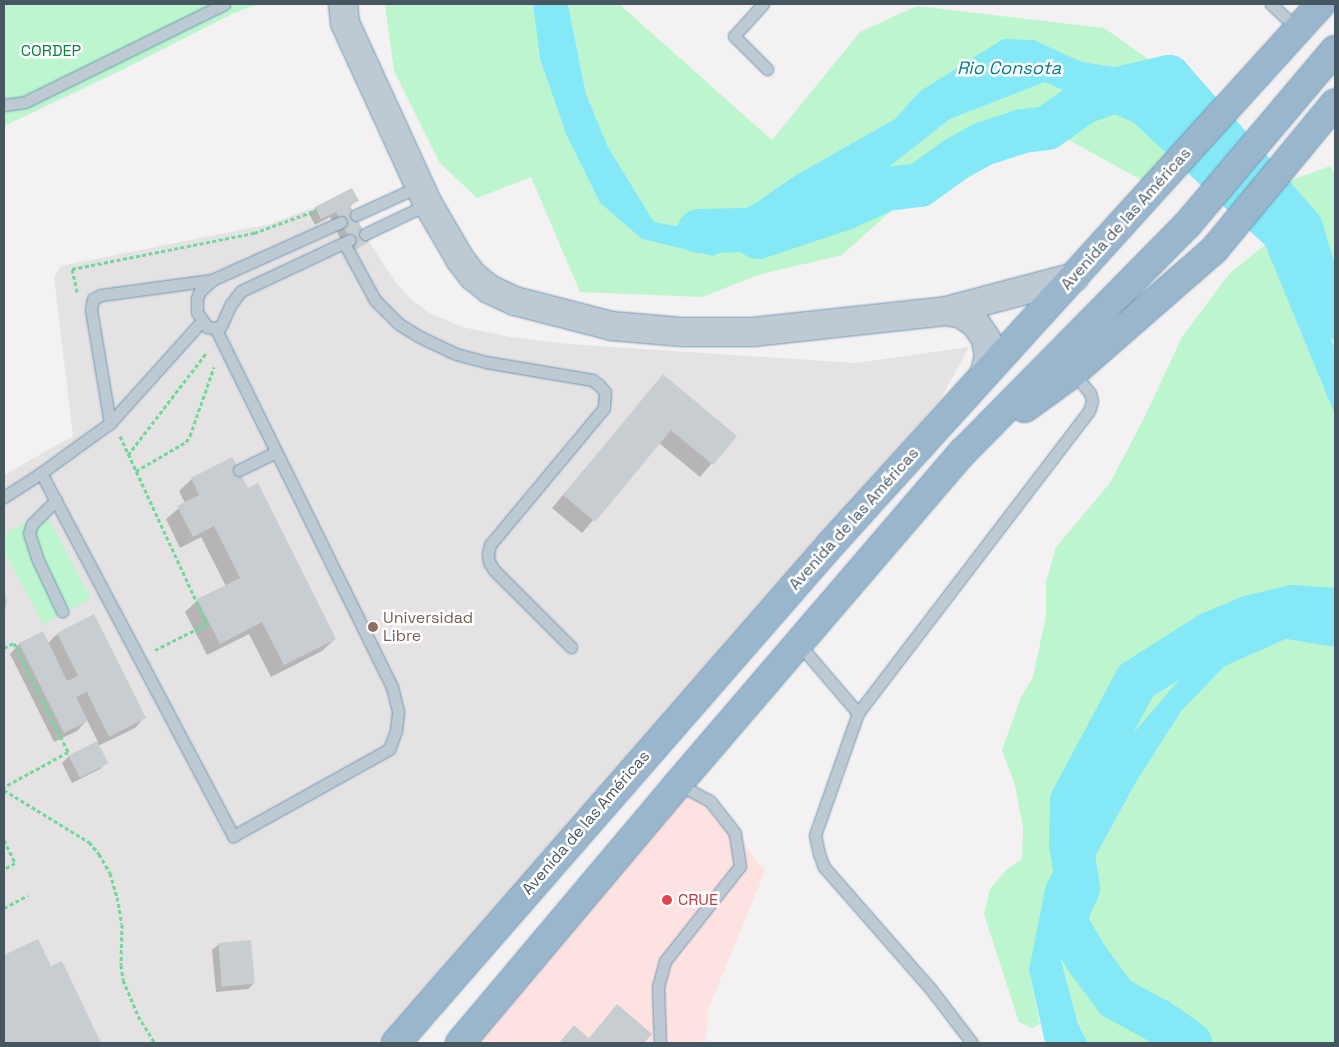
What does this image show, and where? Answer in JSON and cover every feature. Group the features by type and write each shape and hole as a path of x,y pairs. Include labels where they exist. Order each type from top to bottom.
{"highway":[{"name":"Avenida de las Américas","path":"396,1043 831,544 985,372 1075,277 1222,111 1321,4"},
{"path":"460,1043 678,784 963,452 1187,225 1335,50"},
{"path":"963,452 1073,373 1214,250 1335,103"}],"street":[{"path":"343,4 345,23 424,195 460,259 473,276 489,288 515,302 612,326 682,332 753,332 946,311 1075,277"},
{"path":"946,311 962,314 976,324 986,339 988,356 985,372"}],"lane":[{"path":"4,105 25,102 224,4"},
{"path":"763,4 734,36 767,69"},
{"path":"1271,4 1298,29"},
{"path":"356,215 424,195"},
{"path":"364,234 424,195"},
{"path":"113,426 91,310 94,299 101,295 212,280 341,222"},
{"path":"212,280 200,291 197,298 197,312 207,327 215,328 221,326 226,320 231,304 241,291 347,242 375,300 399,324 418,336 456,354 486,362 592,380 605,392 604,408 490,545 488,554 489,562 494,570 571,648"},
{"path":"4,497 113,426 202,322"},
{"path":"42,473 233,836 389,749 396,731 398,711 392,687 215,328"},
{"path":"972,1043 930,988 824,867 819,854 816,835 858,713 1089,411 1092,401 1090,393 1073,373"},
{"path":"239,470 276,452"},
{"path":"56,500 32,524 29,533 37,558 62,612"},
{"path":"799,644 858,713"},
{"path":"660,1043 658,987 665,961 740,866 735,833 710,801 678,784"}],"path":[{"path":"203,242 271,228 317,210"},
{"path":"128,455 212,351 200,349"},
{"path":"136,471 186,442 190,436 214,366"},
{"path":"113,426 208,623 139,658"},
{"path":"4,648 14,643 68,752 4,789 89,842 99,854 110,873 118,897 122,924 121,965 123,980 138,1016 155,1043"},
{"path":"4,840 15,863 4,869"},
{"path":"4,908 28,895"}],"shaded area":[{"name":"Universidad Libre","path":"352,188 359,201 350,205 369,242 396,283 412,300 428,312 462,327 511,337 568,344 856,363 969,347 940,400 609,779 389,1043 4,1043 4,475 73,436 54,277 61,266 270,224 315,207"},
{"name":"CRUE","path":"678,784 710,801 765,871 709,1007 705,1043 460,1043"}],"green space":[{"name":"CORDEP","path":"4,4 258,4 232,14 122,70 4,126"},
{"path":"385,4 533,4 540,59 566,134 600,203 642,239 713,256 842,197 880,174 950,119 1045,82 1134,123 1172,158 1147,183 1047,128 983,144 920,185 842,255 758,275 702,297 580,292 531,177 477,198 440,163 394,71"},
{"path":"568,4 619,4 772,140 860,32 917,6 1104,28 1222,111 1203,131 1129,69 1082,62 1034,40 919,92 895,119 796,175 757,202 704,231 654,222 608,147 586,94"},
{"path":"1330,166 1335,174 1335,348 1306,291 1270,197 1284,183"},
{"path":"1265,245 1335,415 1335,610 1293,607 1203,652 1029,970 1040,1024 1032,1028 1019,1022 984,914 990,889 1007,869 1022,859 1023,828 1015,785 1002,750 1021,697 1033,677 1046,616 1046,582 1056,547 1110,483 1145,416 1182,337 1229,274"},
{"path":"45,512 91,598 43,624 4,551 4,534"},
{"path":"1286,639 1335,647 1335,1043 1088,1043 1078,1024 1061,960 1064,920 1078,888 1136,782 1182,710 1225,666"}],"water":[{"name":"Rio Consota","path":"533,4 568,4 586,94 608,147 654,222 704,231 757,202 796,175 895,119 919,92 1003,39 1034,40 1082,62 1129,69 1170,100 1270,197 1306,291 1335,348 1335,415 1265,245 1134,123 1045,82 950,119 880,174 842,197 713,256 642,239 600,203 566,134 540,59"},
{"path":"1293,607 1335,610 1335,647 1286,639 1225,666 1182,710 1136,782 1078,888 1064,920 1061,960 1078,1024 1088,1043 1045,1043 1029,970 1046,885 1112,758 1203,652 1251,617"}],"building":[{"path":"352,188 359,201 350,205 369,242 355,250 336,212 321,219 315,207"},
{"path":"663,374 737,436 713,465 671,430 595,522 563,495"},
{"path":"232,457 248,488 258,483 336,639 284,665 262,622 220,644 197,599 240,578 214,526 193,537 177,506 199,495 191,478"},
{"path":"4,587 7,601 5,611 4,611"},
{"path":"94,614 146,718 109,737 87,692 76,697 88,721 64,733 19,643 43,631 67,681 78,676 57,633"},
{"path":"97,741 108,763 80,778 68,756"},
{"path":"38,939 51,966 62,961 101,1043 4,1043 4,955"},
{"path":"251,940 255,984 222,987 218,943"},
{"path":"617,1004 652,1034 644,1043 559,1043 574,1025 589,1038"}],"waterway":[{"path":"699,231 747,230 758,237 845,208 887,189 920,185 956,159 983,144 1023,131 1047,128 1084,102 1126,87 1169,77 1301,228 1314,271 1335,317"},
{"path":"1190,1043 1158,1021 1116,998 1087,959 1064,920 1078,888 1071,844 1072,801 1136,681 1210,634 1251,617 1293,607 1335,610"}],"place":[{"name":"Universidad Libre","path":"373,627"},
{"name":"CRUE","path":"667,900"}]}
